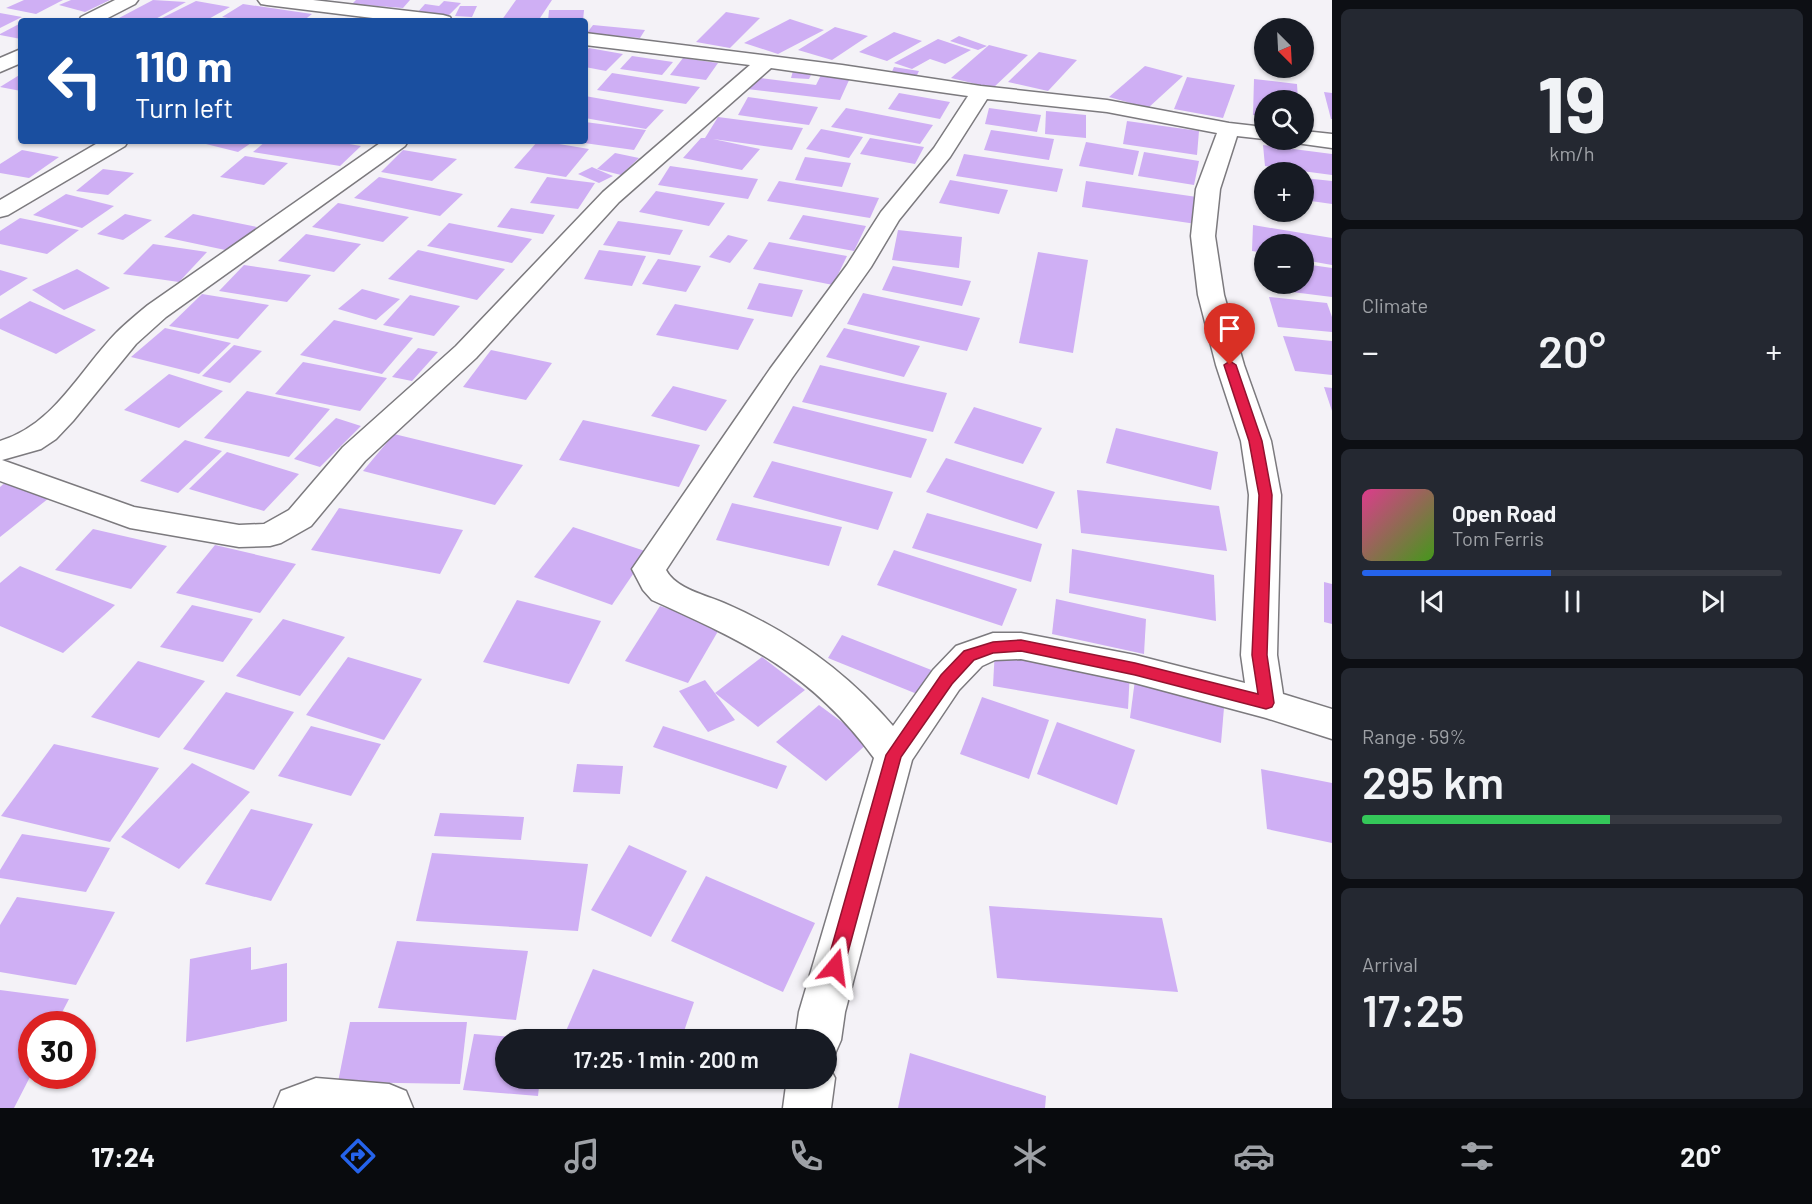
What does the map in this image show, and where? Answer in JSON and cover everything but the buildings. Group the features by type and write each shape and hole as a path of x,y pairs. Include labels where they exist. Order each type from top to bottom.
{"street":[{"path":"94,18 129,0"},
{"path":"267,0 418,18"},
{"path":"327,18 342,9"},
{"path":"588,39 981,92 1107,106 1254,132"},
{"path":"0,66 18,57"},
{"path":"0,470 130,517 239,536 270,535 300,518 354,454 466,352 611,197 765,63"},
{"path":"894,755 874,727 810,667 768,640 664,591 655,582 649,569 780,375 858,267 889,217 942,152 981,92"},
{"path":"1229,129 1208,189 1203,236 1211,296 1230,365 1256,441 1265,495 1259,655 1266,703"},
{"path":"1314,139 1332,141"},
{"path":"0,210 112,144"},
{"path":"0,451 30,442 45,432 63,415 126,338 156,311 393,144"},
{"path":"820,1029 822,1012 894,755 946,680 969,656 993,647 1021,646 1101,662 1266,703 1332,724"},
{"path":"807,1108 810,1089"},
{"path":"298,1108 316,1102 389,1108"}],"route":[{"path":"835,967 894,755 946,680 969,656 993,647 1021,646 1135,669 1266,703 1259,655 1265,495 1256,441 1230,365"}]}
